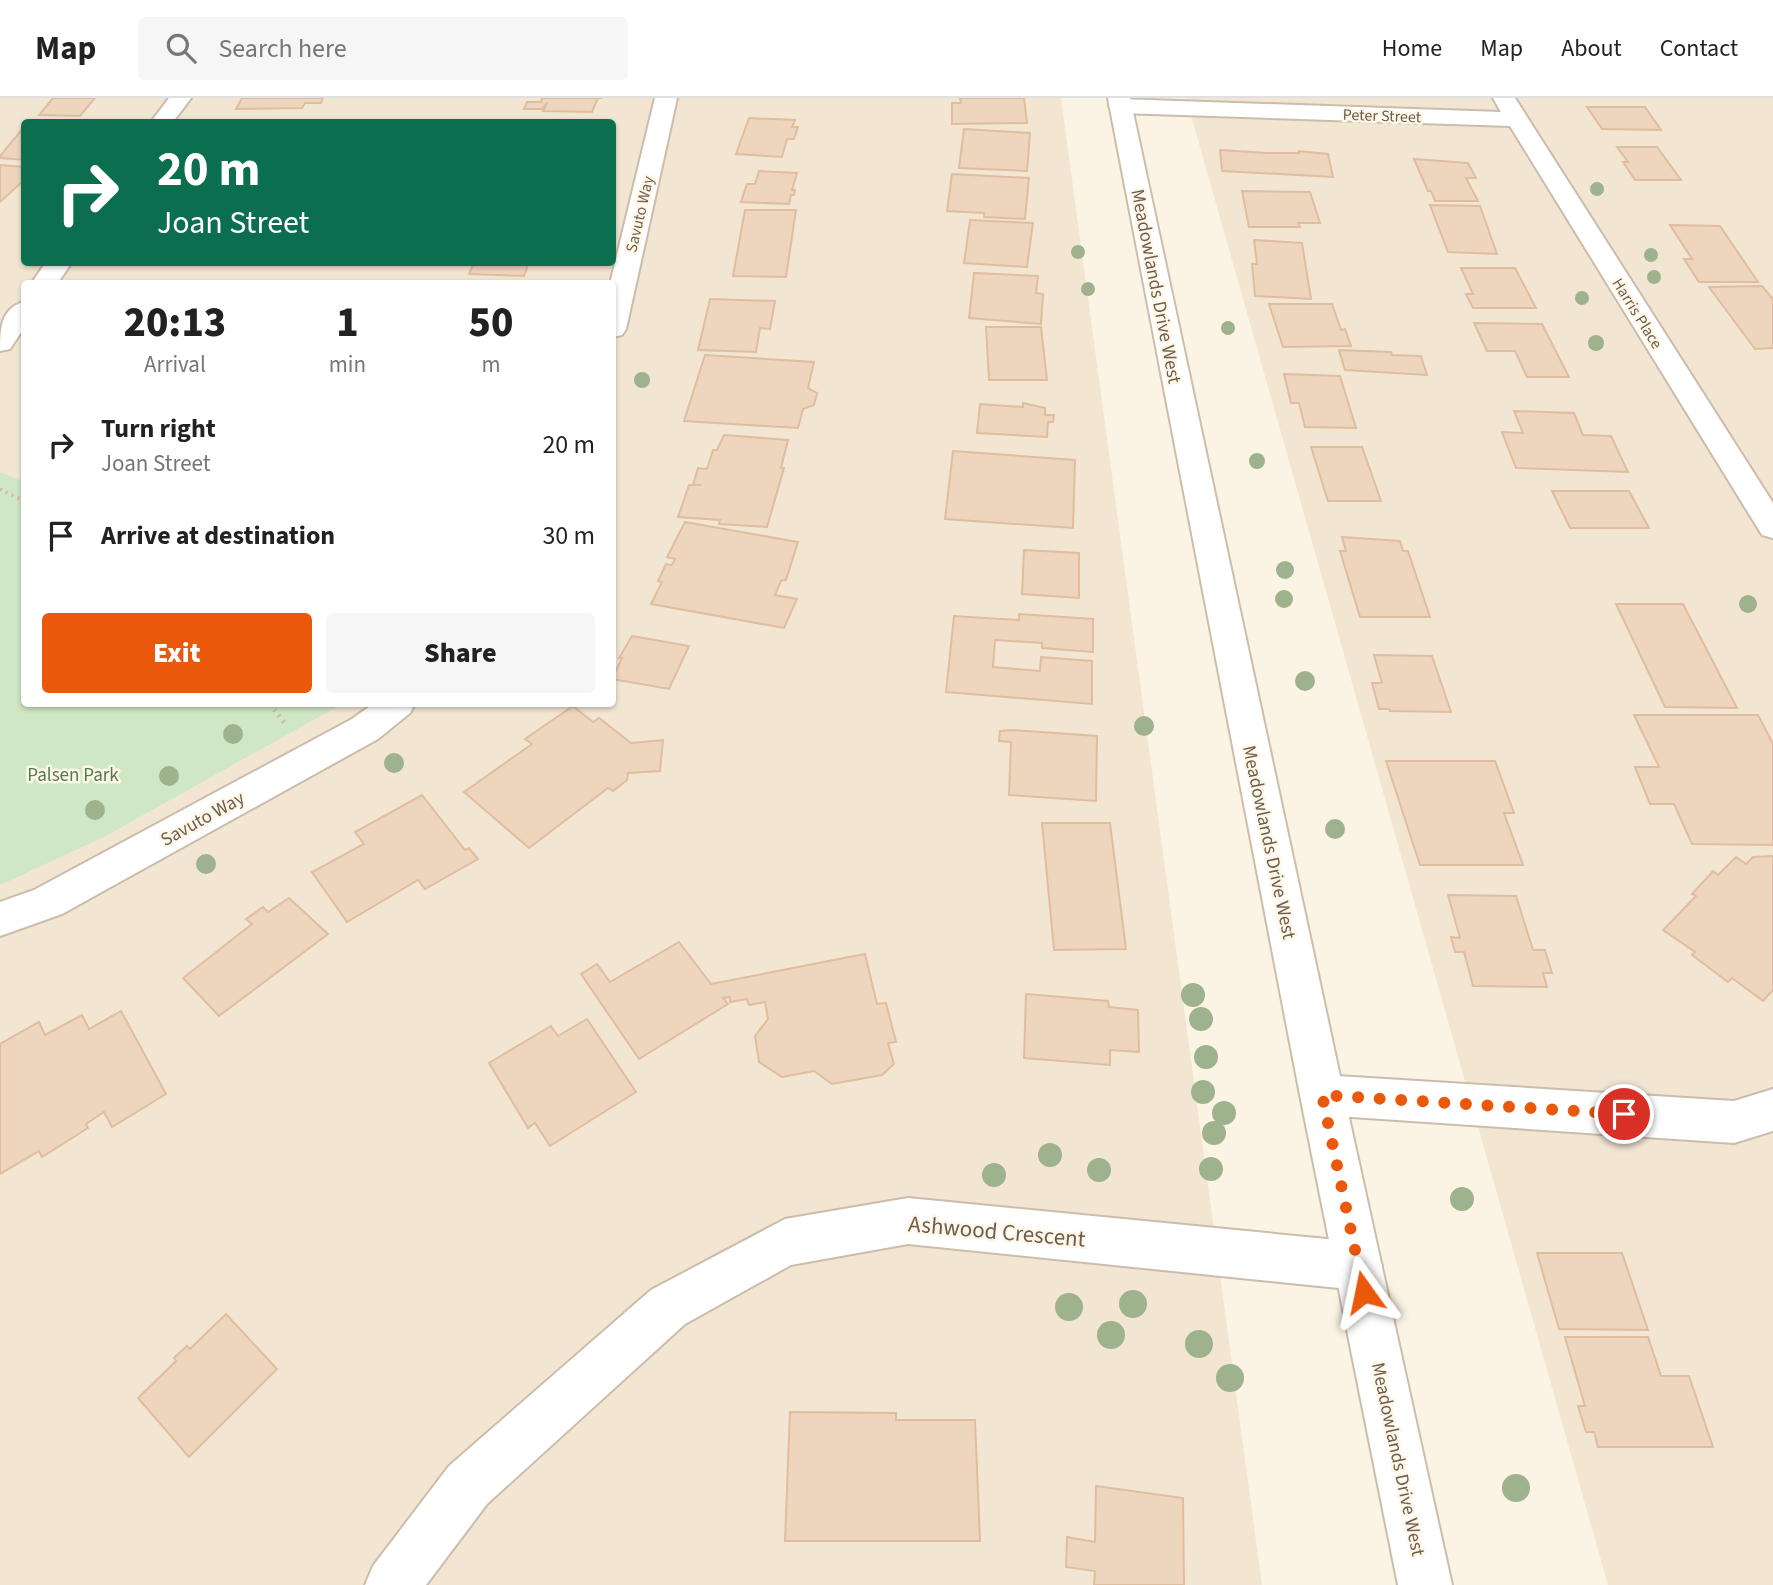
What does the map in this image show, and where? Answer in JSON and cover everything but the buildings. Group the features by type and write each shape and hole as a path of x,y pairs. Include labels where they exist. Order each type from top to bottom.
{"street":[{"path":"164,119 180,98"},
{"name":"Savuto Way","path":"616,312 666,98"},
{"name":"Peter Street","path":"1119,102 1511,109"},
{"name":"Meadowlands Drive West","path":"1119,102 1425,1585"},
{"name":"Harris Place","path":"1511,109 1773,528"},
{"path":"0,343 21,314"},
{"name":"Savuto Way","path":"0,919 48,902 365,729 393,707"},
{"path":"1322,1095 1734,1122 1773,1110"},
{"name":"Ashwood Crescent","path":"392,1585 468,1485 668,1307 785,1243 908,1221 1358,1266"}],"path":[{"path":"0,489 21,500"}],"shaded area":[{"path":"0,98 1061,98 1262,1585 0,1585"},
{"path":"1186,98 1773,98 1773,1585 1608,1585"}],"green space":[{"name":"Palsen Park","path":"0,472 21,481 21,707 337,707 104,837 0,885"}],"route":[{"path":"1364,1292 1322,1095 1624,1114"}]}
